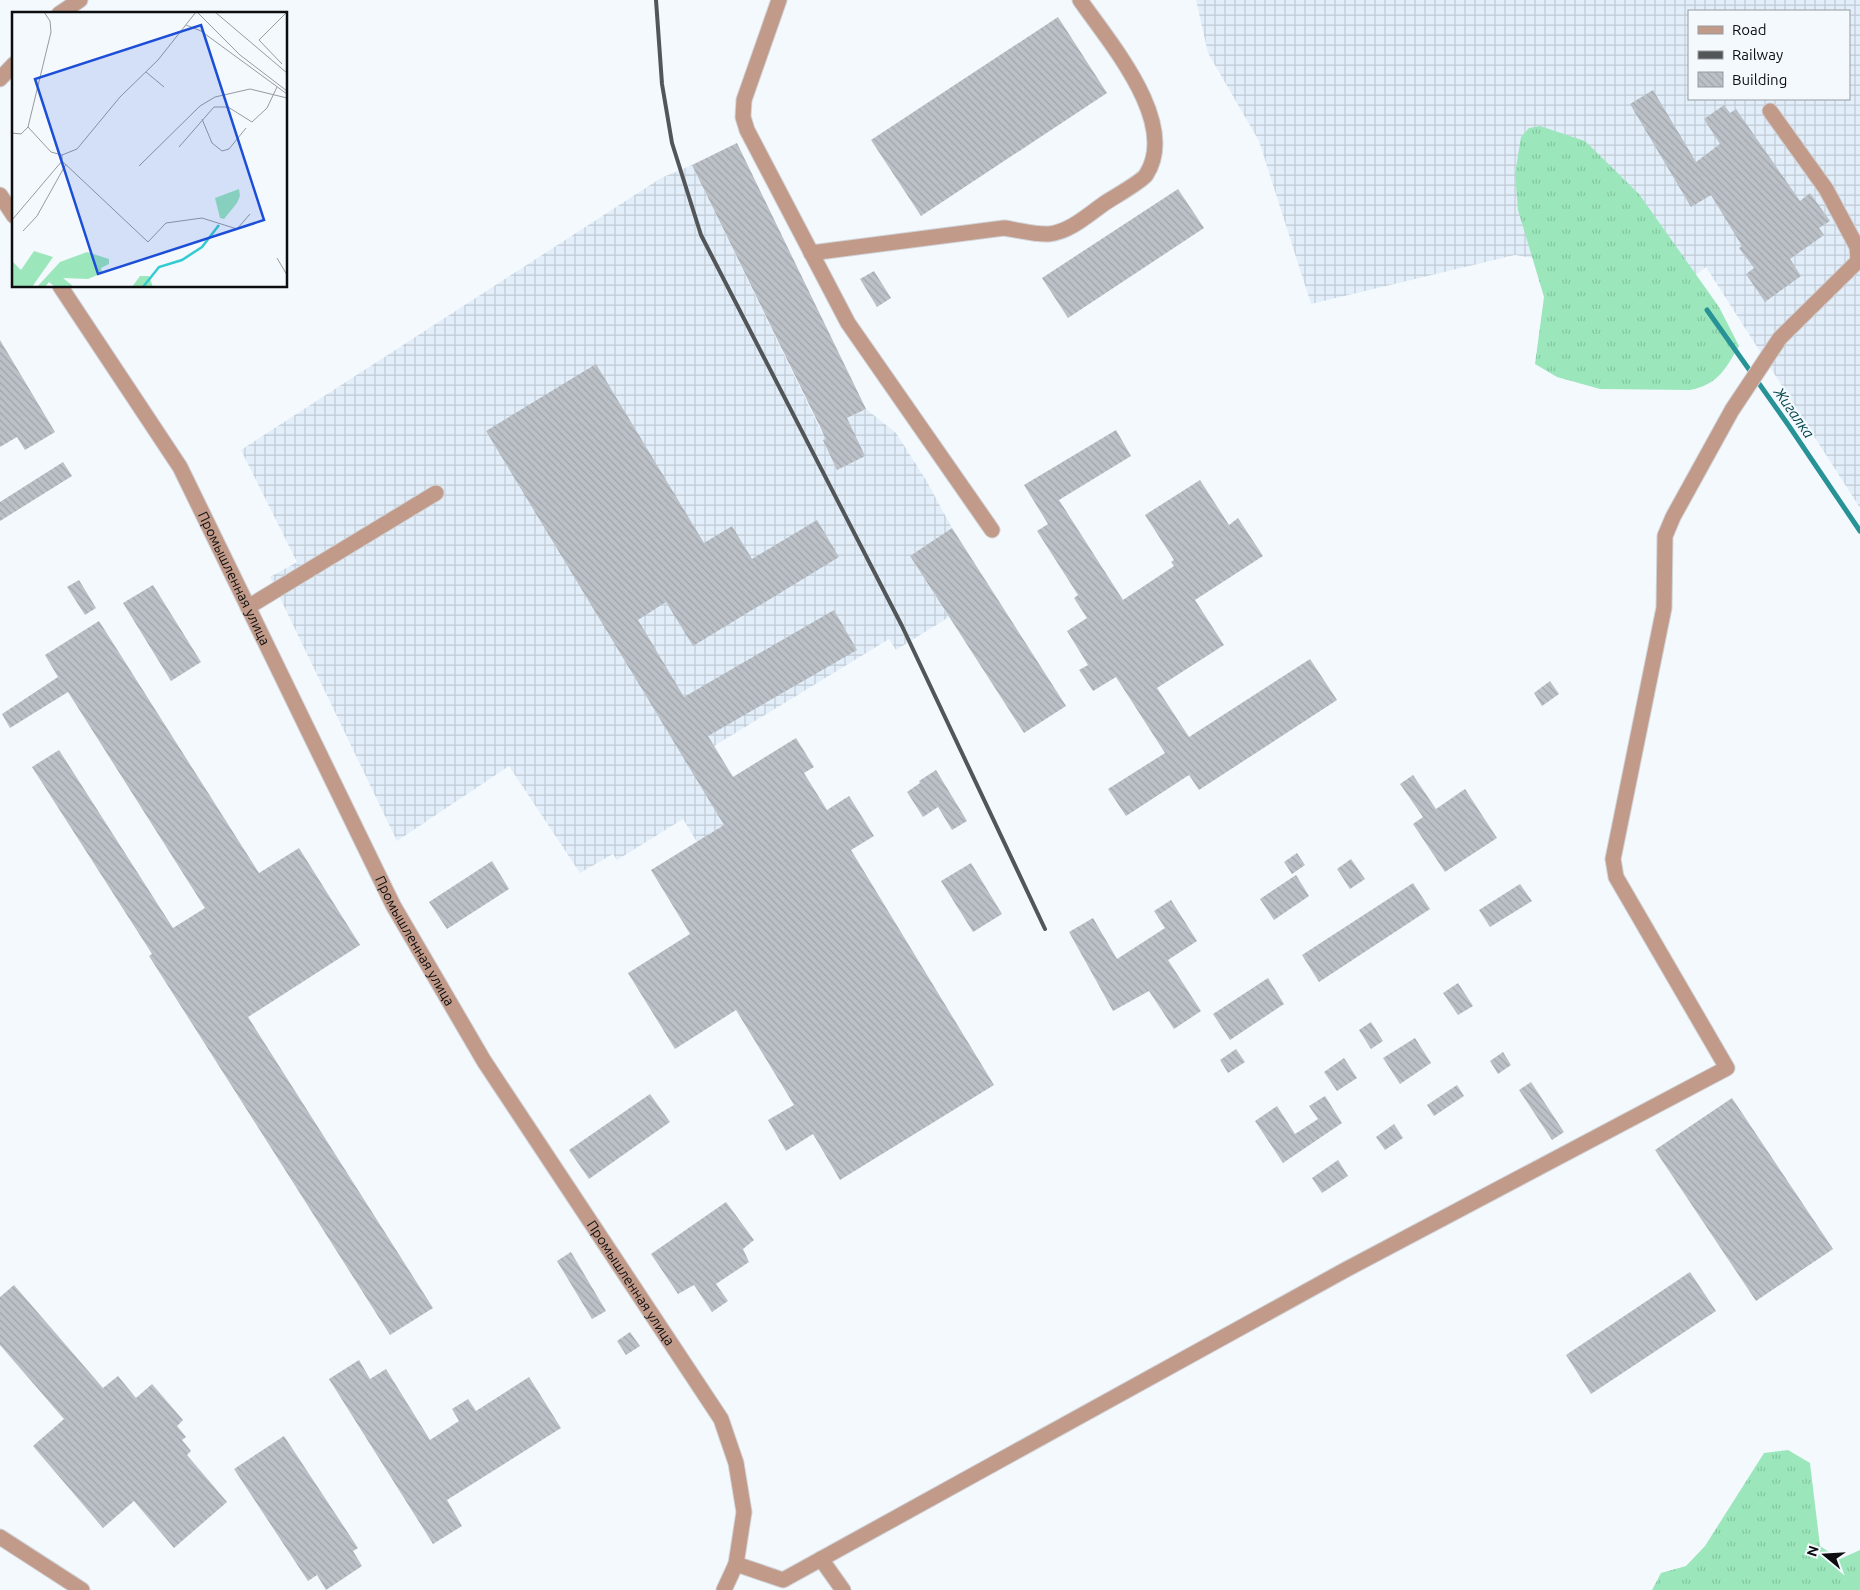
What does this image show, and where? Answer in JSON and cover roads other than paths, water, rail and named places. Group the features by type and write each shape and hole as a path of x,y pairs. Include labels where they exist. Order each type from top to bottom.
{"street":[{"path":"62,12 80,0"},
{"path":"778,0 744,100 743,117 747,130 848,323 992,530"},
{"path":"812,253 1004,228 1036,234 1050,234 1068,228 1145,176 1153,156 1155,130 1148,104 1132,76 1080,0"},
{"path":"0,79 12,66"},
{"path":"736,1564 786,1585 821,1559 1347,1269 1727,1068 1616,877 1613,858 1664,608 1665,536 1673,517 1732,410 1780,338 1858,261 1857,247 1826,189 1770,111"},
{"path":"0,195 12,213"},
{"name":"Промышленная улица","path":"61,288 180,467 398,914 484,1061 720,1420 736,1463 744,1512 736,1564 724,1590"},
{"path":"248,607 436,493"},
{"path":"0,1537 82,1590"},
{"path":"821,1559 843,1590"}],"waterway":[{"name":"Жигалка","path":"1707,310 1860,531"}],"railway":[{"path":"656,0 662,84 672,143 701,235 902,626 1045,929"}]}
